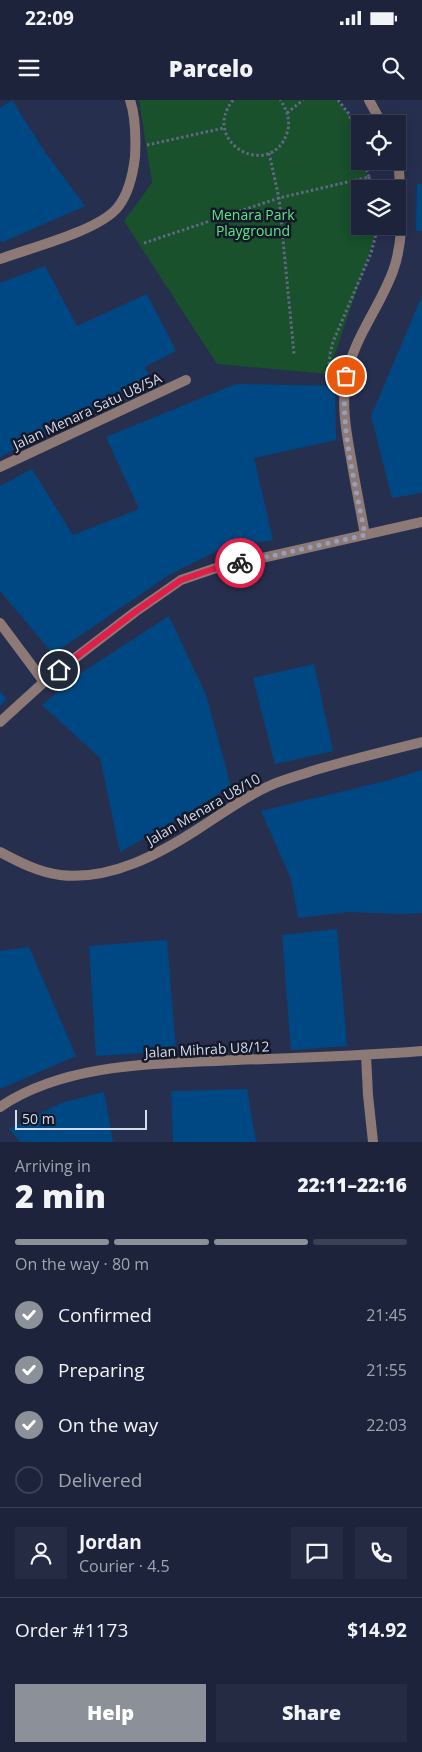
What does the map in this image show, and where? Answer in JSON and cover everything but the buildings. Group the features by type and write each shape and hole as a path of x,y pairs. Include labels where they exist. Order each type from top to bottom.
{"street":[{"path":"0,259 81,230 103,220 118,207 127,190 136,148 135,127 130,100"},
{"path":"369,100 377,115"},
{"path":"365,535 346,434 343,397 346,376 359,339 393,271 400,248 402,225 399,170"},
{"name":"Jalan Menara Satu U8/5A","path":"0,468 186,380"},
{"path":"0,722 44,682 135,612 181,580 213,569 422,522"},
{"path":"0,623 44,682"},
{"name":"Jalan Menara U8/10","path":"0,852 38,870 59,875 78,876 101,873 126,866 176,843 240,801 270,786 338,763 422,742"},
{"name":"Jalan Mihrab U8/12","path":"0,1107 32,1089 53,1081 118,1068 422,1051"},
{"path":"366,1055 373,1142"}],"path":[{"path":"233,100 224,118 224,128 231,143 237,149 253,155 270,152 286,136 289,121 288,113 280,100"},
{"path":"288,113 303,100"},
{"path":"338,100 349,114 351,121"},
{"path":"136,148 224,128"},
{"path":"270,152 279,198 294,354"},
{"path":"367,170 370,180"},
{"path":"144,243 279,198 369,177"},
{"path":"328,374 333,342 372,253 376,235"}],"green space":[{"name":"Menara Park Playground","path":"139,100 337,100 349,114 351,121 351,170 366,170 368,180 351,180 351,235 376,235 328,374 217,364 124,221 152,183"}],"way so far":[{"path":"240,563 365,535 346,434 343,397 346,376"}],"route":[{"path":"59,670 135,612 181,580 213,569 240,563"}]}
